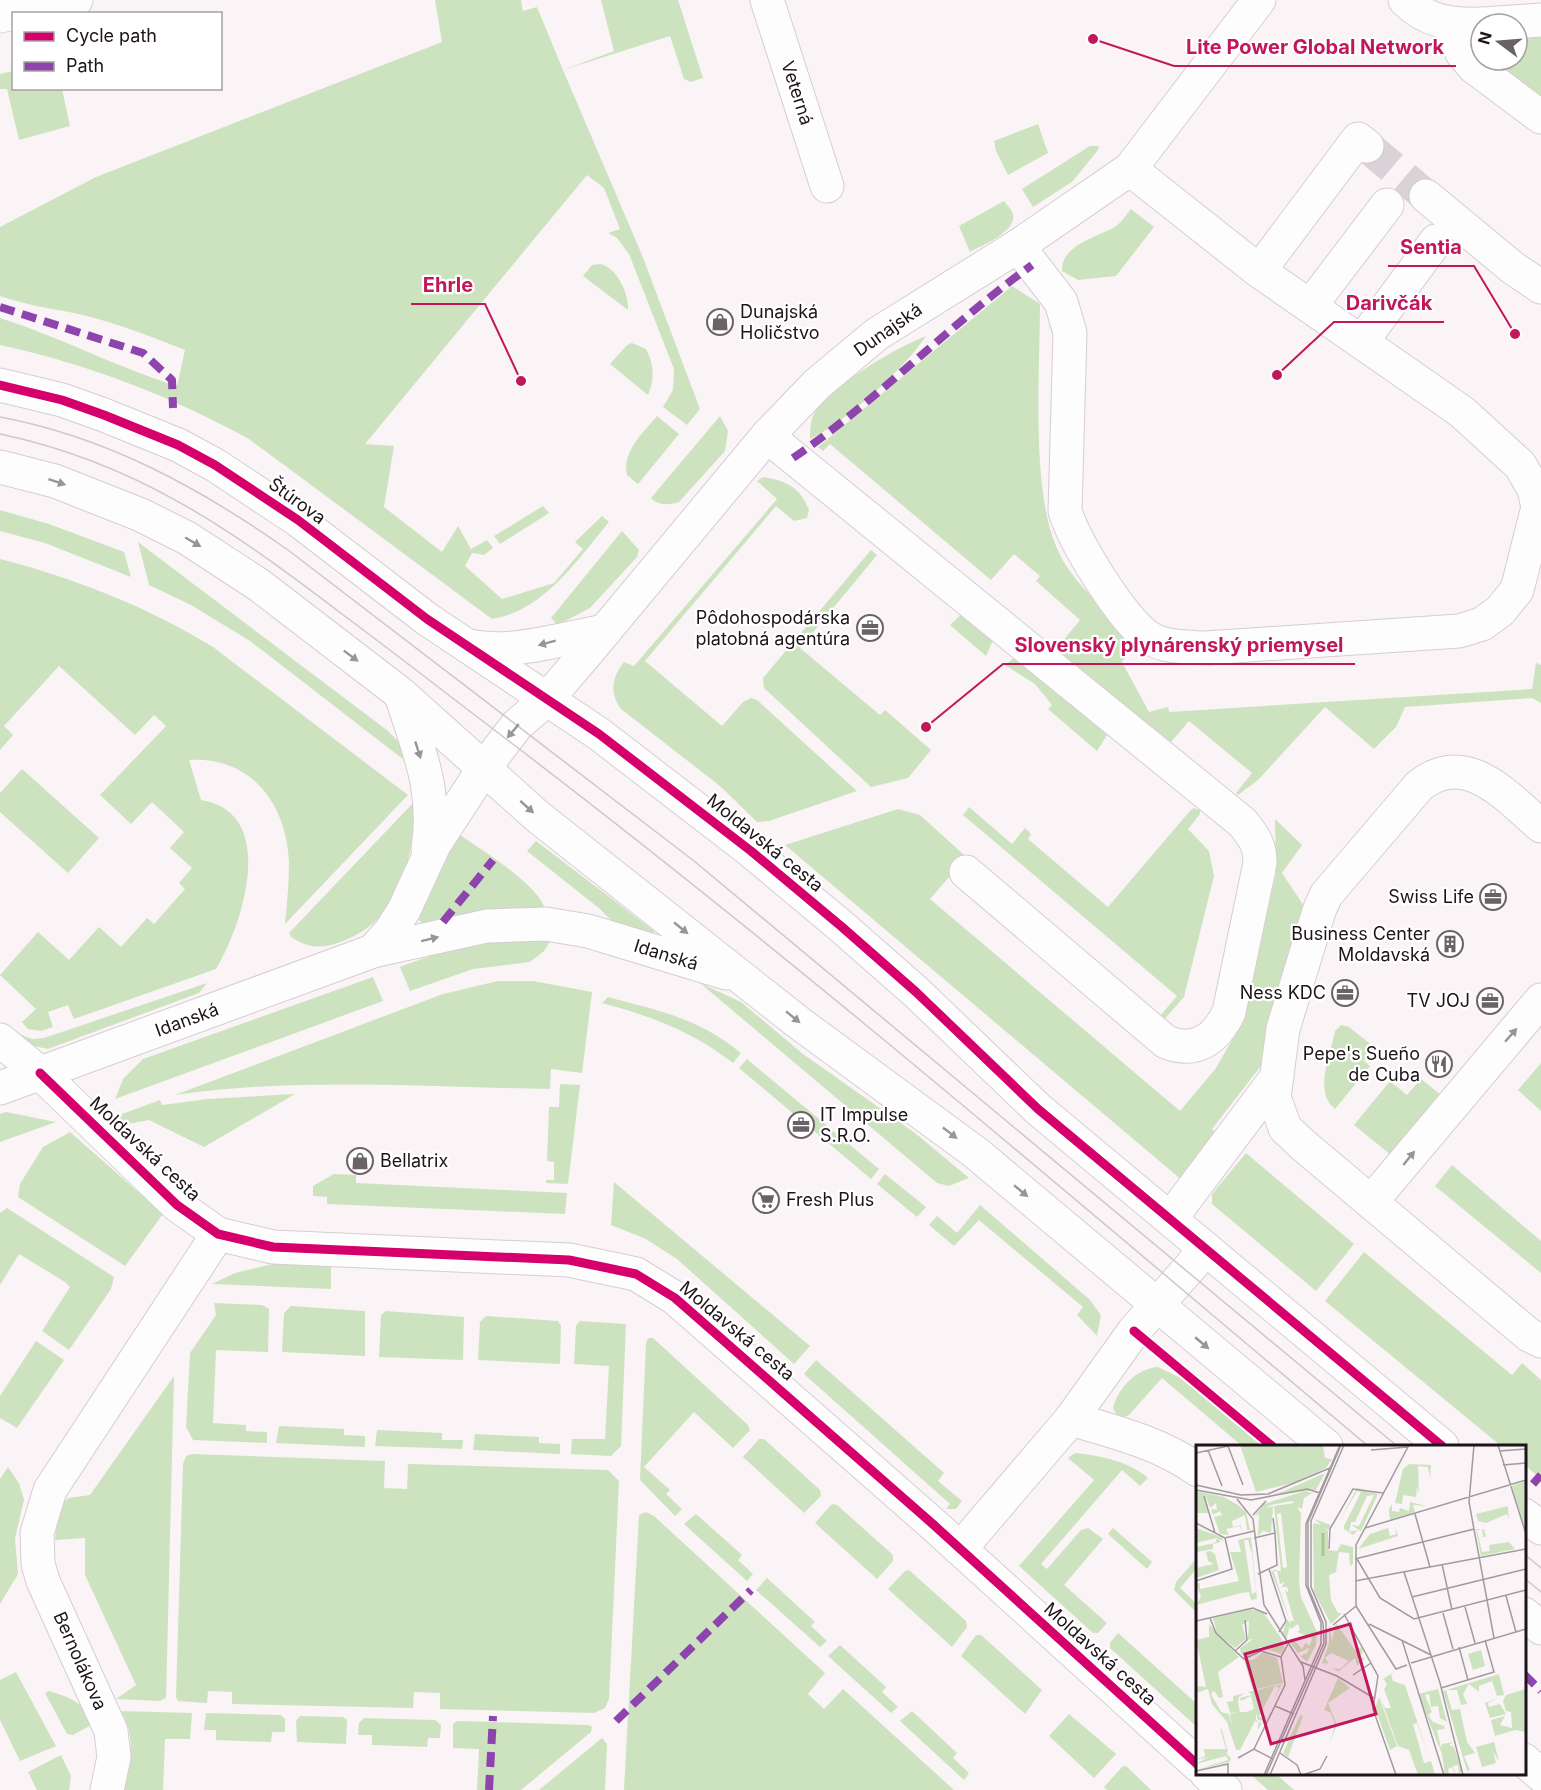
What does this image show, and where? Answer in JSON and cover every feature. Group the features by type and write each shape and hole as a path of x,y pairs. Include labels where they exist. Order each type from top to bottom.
{"street":[{"path":"19,12 76,0"},
{"name":"Veterná","path":"767,0 827,186"},
{"name":"Dunajská","path":"484,768 517,725 547,699 605,632 767,436 817,384 877,334 1018,246 1130,169 1259,0"},
{"path":"1405,0 1431,19 1469,24"},
{"path":"1469,33 1462,53 1469,62"},
{"path":"1479,72 1541,117"},
{"path":"1259,271 1358,139 1367,146"},
{"path":"1018,246 1061,302 1070,333 1065,511 1071,531 1128,618 1149,638 1175,646 1206,648 1459,631 1482,624 1500,611 1517,590 1538,507 1534,489 1521,465 1462,412 1363,340 1259,271 1130,169"},
{"path":"1426,196 1513,268 1541,287"},
{"path":"1311,305 1387,205"},
{"path":"1363,340 1436,241"},
{"name":"Štúrova","path":"0,385 62,400 104,415 178,445 215,465 298,520 427,619 547,699"},
{"path":"767,436 1243,823 1253,835 1258,844 1260,863 1229,1012 1222,1026 1210,1038 1193,1047 1179,1047 1166,1042 966,872"},
{"path":"0,467 55,481 100,498 187,538 259,585 401,694 537,816 799,1023 976,1153 1325,1445"},
{"path":"467,646 493,650 521,648 605,632"},
{"name":"Idanská","path":"401,694 431,795 433,819 426,861"},
{"name":"Moldavská cesta","path":"547,699 606,740 779,874 916,992 1038,1108 1441,1445"},
{"name":"Idanská","path":"373,951 390,932 404,910 426,861 454,812 484,768"},
{"path":"1541,825 1496,787 1480,777 1463,772 1443,773 1430,777 1419,786 1326,895 1283,1029 1274,1097 1277,1113 1285,1128 1529,1335 1541,1341"},
{"name":"Idanská","path":"0,1088 373,951 487,926 546,924 588,931 747,980"},
{"path":"1371,1202 1478,1067 1534,1003"},
{"name":"Moldavská cesta","path":"0,1040 40,1073 177,1205 218,1234 273,1247 569,1260 636,1274 675,1298 960,1549 1196,1764"},
{"path":"1171,1218 1277,1077"},
{"name":"Bernolákova","path":"107,1790 114,1757 111,1731 43,1581 36,1549 37,1533 50,1490 218,1234"},
{"path":"960,1549 1071,1419 1134,1331 1206,1248"},
{"path":"1071,1419 1147,1442 1174,1455 1196,1469"},
{"path":"1526,1517 1541,1528"},
{"path":"1526,1616 1541,1628"},
{"path":"1526,1762 1541,1775"},
{"path":"1209,1775 1224,1790"}],"green space":[{"path":"435,0 521,0 523,11 537,7 642,255 700,409 687,425 663,407 673,390 674,369 629,254 617,238 608,233 620,229 604,188 587,175 365,444 394,446 384,507 442,552 458,526 471,549 487,540 493,548 484,555 472,553 465,566 502,599 554,583 583,549 575,542 602,516 609,522 572,567 544,595 511,614 492,619 249,439 159,395 128,383 65,362 0,345 0,318 177,386 185,350 100,320 0,296 0,227 96,177 442,42"},
{"path":"601,0 678,0 703,78 691,82 684,79 670,36 563,70 614,51"},
{"path":"1541,36 1541,108 1508,74 1508,72 1529,72 1529,38"},
{"path":"12,71 12,90 62,90 70,126 19,140 7,89 0,89 0,74"},
{"path":"1038,124 1048,153 1008,175 996,151 994,141"},
{"path":"1090,146 1099,146 1072,182 1033,207 1022,189"},
{"path":"1004,201 1013,214 1010,227 998,237 970,252 959,226"},
{"path":"1131,209 1154,227 1116,276 1078,280 1062,271 1063,262 1073,249 1115,227"},
{"path":"600,264 612,270 621,282 628,310 583,276 592,265"},
{"path":"1012,286 1040,304 1038,394 1040,461 1048,521 1056,546 1078,582 1128,634 1132,647 1122,662 1149,712 1168,707 1169,712 1532,689 1536,663 1541,665 1541,703 1532,698 1405,707 1396,727 1374,749 1325,707 1258,780 1238,795 1236,793 1252,773 1189,721 1171,742 1166,740 1060,652 1062,642 1080,620 1036,581 1040,576 1014,554 991,580 830,444 823,451 818,447"},
{"path":"926,336 904,364 873,394 857,408 810,439 813,415 840,387 898,349"},
{"path":"632,343 646,349 651,360 653,377 648,395 610,364 627,345"},
{"path":"657,416 679,434 638,484 627,475 628,458 635,443"},
{"path":"720,416 728,431 725,451 679,502 665,504 654,501 651,498"},
{"path":"763,477 792,486 809,510 807,518 794,521 776,506 645,661 722,726 743,702 751,698 757,700 857,791 769,821 757,822 720,786 621,709 615,697 614,685 617,673 624,662 634,666 777,499 757,481"},
{"path":"543,506 549,513 500,544 494,536"},
{"path":"0,510 49,524 124,552 131,577 45,543 0,531"},
{"path":"622,531 639,550 637,557 590,608 558,625 551,618"},
{"path":"138,542 388,731 398,741 408,763 250,641 191,605 149,585"},
{"path":"871,550 877,555 800,648 880,715 885,710 931,750 908,778 871,787 764,688 763,678"},
{"path":"0,559 55,575 110,595 163,619 213,647 408,795 285,924 289,863 287,841 273,803 262,788 247,775 231,766 211,761 189,760 201,800 225,809 240,825 247,847 248,873 244,899 236,926 216,969 74,1019 68,1005 48,1012 53,1027 41,1031 28,1029 22,1022 36,1009 0,975 38,932 69,960 99,927 121,947 147,918 154,924 185,889 179,883 192,868 170,848 184,832 152,802 131,824 100,795 166,726 154,715 135,735 59,666 4,726 13,735 0,750"},
{"path":"963,613 994,638 986,656 950,625"},
{"path":"1016,656 1107,735 1097,751 1048,709 1052,705 1035,684 1005,665"},
{"path":"22,769 99,838 68,873 0,812 0,793"},
{"path":"415,801 411,844 401,884 392,902 379,917 363,931 329,945 310,946 291,937 289,933"},
{"path":"969,807 1012,844 1025,828 1031,834 1028,839 1108,907 1189,812 1193,808 1200,810 1200,814 1188,829 1209,851 1214,876 1184,997 1163,1021 1159,1017 1177,996 963,815"},
{"path":"898,809 920,815 963,854 962,862 930,899 1180,1111 1216,1068 1242,1022 1276,874 1275,819 1302,845 1282,873 1306,909 1264,1062 1212,1129 1223,1138 1183,1181 785,845"},
{"path":"456,832 521,879 533,890 546,912 424,925 419,920 420,911"},
{"path":"536,841 654,931 654,934 615,924 600,909 527,851"},
{"path":"532,939 550,941 544,951 530,962 473,969 410,991 400,967 465,947"},
{"path":"373,977 383,1001 115,1099 123,1079 143,1059"},
{"path":"498,981 533,981 592,992 582,1073 551,1069 550,1089 362,1084 268,1086 175,1095 443,994"},
{"path":"207,983 199,993 48,1049 29,1045 14,1032 32,1039 44,1038"},
{"path":"700,983 741,1002 803,1054 915,1133 969,1178 949,1186 937,1183"},
{"path":"608,997 678,1017 709,1031 741,1053 733,1063 703,1042 671,1026 602,1003"},
{"path":"1341,1025 1349,1027 1374,1047 1364,1061 1370,1066 1335,1109 1325,1093 1324,1083 1335,1031"},
{"path":"747,1059 879,1169 871,1179 739,1068"},
{"path":"1541,1063 1541,1111 1518,1090"},
{"path":"1421,1079 1445,1098 1396,1159 1354,1125 1390,1081 1407,1095"},
{"path":"560,1084 580,1085 568,1184 546,1183 546,1180 554,1180 554,1162 547,1161 549,1107 559,1107"},
{"path":"295,1094 204,1147 149,1120 117,1126 114,1117 160,1100 162,1105 208,1099"},
{"path":"6,1112 56,1122 0,1142 0,1114"},
{"path":"70,1132 163,1214 125,1266 18,1197 20,1184 43,1147"},
{"path":"1246,1153 1354,1244 1316,1291 1212,1204 1212,1194"},
{"path":"1452,1165 1541,1241 1541,1273 1435,1186"},
{"path":"334,1174 356,1175 356,1183 567,1193 565,1214 327,1204 327,1197 313,1196 313,1186"},
{"path":"885,1174 926,1207 917,1217 877,1184"},
{"path":"614,1182 810,1346 794,1364 677,1259 646,1239 611,1225"},
{"path":"980,1205 1089,1299 1101,1315 1097,1336 1077,1315 1083,1307 979,1220 954,1246 929,1225 937,1216 957,1233"},
{"path":"7,1208 114,1277 111,1289 69,1350 42,1331 70,1287 65,1282 19,1254 0,1285 0,1213"},
{"path":"1364,1252 1512,1375 1522,1363 1541,1380 1541,1479 1526,1466 1526,1445 1500,1445 1325,1301"},
{"path":"281,1262 331,1262 331,1289 212,1284 235,1273"},
{"path":"214,1303 262,1305 269,1309 268,1352 216,1350 213,1423 246,1425 246,1431 267,1432 267,1443 193,1440 186,1427 190,1353 216,1315"},
{"path":"291,1306 365,1311 365,1356 282,1352 284,1313"},
{"path":"386,1311 464,1317 463,1360 379,1357 381,1315"},
{"path":"486,1316 558,1321 561,1326 560,1364 478,1360 480,1322"},
{"path":"580,1321 626,1324 621,1446 611,1456 571,1454 572,1439 605,1439 609,1366 574,1364 576,1326"},
{"path":"648,1338 653,1338 748,1425 750,1430 733,1448 694,1412 644,1467 670,1490 666,1494 682,1509 675,1516 640,1480"},
{"path":"36,1341 64,1360 17,1428 0,1418 0,1396"},
{"path":"816,1360 944,1473 938,1481 962,1501 956,1509 946,1509 950,1504 804,1374"},
{"path":"1158,1367 1187,1381 1264,1445 1241,1445 1162,1378 1128,1416 1123,1417 1116,1414 1113,1408 1124,1386 1136,1375"},
{"path":"174,1376 166,1698 160,1701 116,1699 136,1685 85,1575 85,1538 55,1540 59,1504 69,1498 90,1495"},
{"path":"279,1426 344,1429 344,1435 365,1436 365,1447 276,1443"},
{"path":"377,1430 442,1433 442,1440 463,1440 462,1449 375,1446"},
{"path":"475,1434 539,1437 539,1443 560,1444 560,1454 473,1450"},
{"path":"759,1439 764,1439 820,1490 821,1496 804,1513 743,1457"},
{"path":"1075,1453 1123,1464 1141,1472 1148,1478 1140,1486 1122,1470 1041,1564 1047,1569 1081,1530 1088,1528 1103,1539 1064,1585 1107,1623 1098,1633 1093,1633 1019,1566 1094,1480 1068,1458"},
{"path":"192,1454 385,1461 384,1488 407,1489 408,1464 608,1470 619,1481 609,1699 605,1708 594,1713 440,1709 440,1693 414,1692 413,1708 232,1704 232,1692 208,1691 207,1703 178,1701 176,1697 183,1464 186,1456"},
{"path":"8,1467 19,1483 24,1500 15,1538 18,1574 0,1604 0,1479"},
{"path":"832,1504 837,1505 893,1555 893,1561 877,1579 815,1523"},
{"path":"646,1512 654,1516 825,1673 808,1694 824,1709 843,1689 954,1790 624,1790 639,1515"},
{"path":"696,1514 742,1555 738,1560 753,1574 747,1581 684,1524"},
{"path":"1113,1528 1152,1562 1147,1569 1108,1534"},
{"path":"1196,1559 1196,1569 1180,1588 1196,1603 1196,1612 1174,1590 1176,1582"},
{"path":"909,1570 966,1621 967,1627 952,1647 888,1589 905,1571"},
{"path":"767,1578 815,1622 811,1626 827,1641 820,1647 756,1590"},
{"path":"1118,1633 1196,1703 1196,1726 1110,1648 1110,1643"},
{"path":"976,1635 981,1635 1042,1690 1025,1714 961,1656"},
{"path":"840,1645 886,1687 882,1692 898,1707 891,1713 828,1656"},
{"path":"16,1672 56,1746 20,1761 0,1720 0,1680"},
{"path":"49,1691 76,1702 85,1710 93,1724 73,1735 67,1734 45,1693"},
{"path":"121,1711 192,1713 190,1739 165,1739 163,1790 124,1790 131,1750 129,1730"},
{"path":"912,1711 957,1753 953,1758 969,1773 964,1780 900,1721"},
{"path":"206,1713 281,1715 285,1719 285,1732 272,1732 271,1742 216,1740 216,1730 204,1730"},
{"path":"1069,1714 1116,1754 1094,1778 1049,1736"},
{"path":"300,1716 343,1717 347,1720 346,1744 297,1742 296,1721"},
{"path":"364,1718 435,1720 441,1725 440,1738 428,1738 427,1747 372,1745 372,1735 358,1735 359,1723"},
{"path":"457,1721 589,1725 592,1727 591,1732 521,1790 477,1790 479,1749 453,1748 453,1724"},
{"path":"602,1738 607,1744 605,1790 539,1790"},
{"path":"61,1755 71,1776 69,1790 37,1790 28,1772"},
{"path":"1123,1766 1126,1766 1151,1790 1107,1790 1104,1787"},
{"path":"1251,1775 1277,1775 1294,1790 1268,1790"}],"tunnel":[{"path":"1367,146 1426,196"}],"tram line":[{"path":"0,417 78,438 151,468 221,506 288,550 694,861 1396,1445"},
{"path":"0,434 50,447 142,482 225,530 305,586 719,905 1045,1174 1367,1445"},
{"path":"1526,1556 1541,1568"},
{"path":"1526,1580 1541,1592"}],"marked path":[{"path":"793,458 855,412 972,312 1032,265"},
{"path":"0,307 143,353 172,380 173,408"},
{"path":"443,922 493,860"},
{"path":"1533,1484 1541,1475"},
{"path":"616,1721 751,1590"},
{"path":"1526,1676 1541,1691"},
{"path":"489,1790 493,1716"}],"cycle path":[{"path":"0,385 62,400 104,415 178,445 215,465 298,520 427,619 599,734 751,851 842,927 916,992 1038,1109 1441,1445"},
{"path":"40,1073 177,1205 218,1234 273,1247 569,1260 636,1274 675,1298 935,1526 1196,1763"},
{"path":"1134,1331 1271,1445"}],"place":[{"name":"Lite Power Global Network","path":"1093,39"},
{"name":"Dunajská Holičstvo","path":"720,322"},
{"name":"Sentia","path":"1515,334"},
{"name":"Darivčák","path":"1277,375"},
{"name":"Ehrle","path":"521,381"},
{"name":"Pôdohospodárska platobná agentúra","path":"870,628"},
{"name":"Slovenský plynárenský priemysel","path":"926,727"},
{"name":"Swiss Life","path":"1493,897"},
{"name":"Business Center Moldavská","path":"1450,944"},
{"name":"Ness KDC","path":"1345,993"},
{"name":"TV JOJ","path":"1490,1001"},
{"name":"Pepe's Sueño de Cuba","path":"1439,1064"},
{"name":"IT Impulse S.R.O.","path":"801,1125"},
{"name":"Bellatrix","path":"360,1161"},
{"name":"Fresh Plus","path":"766,1200"}]}
